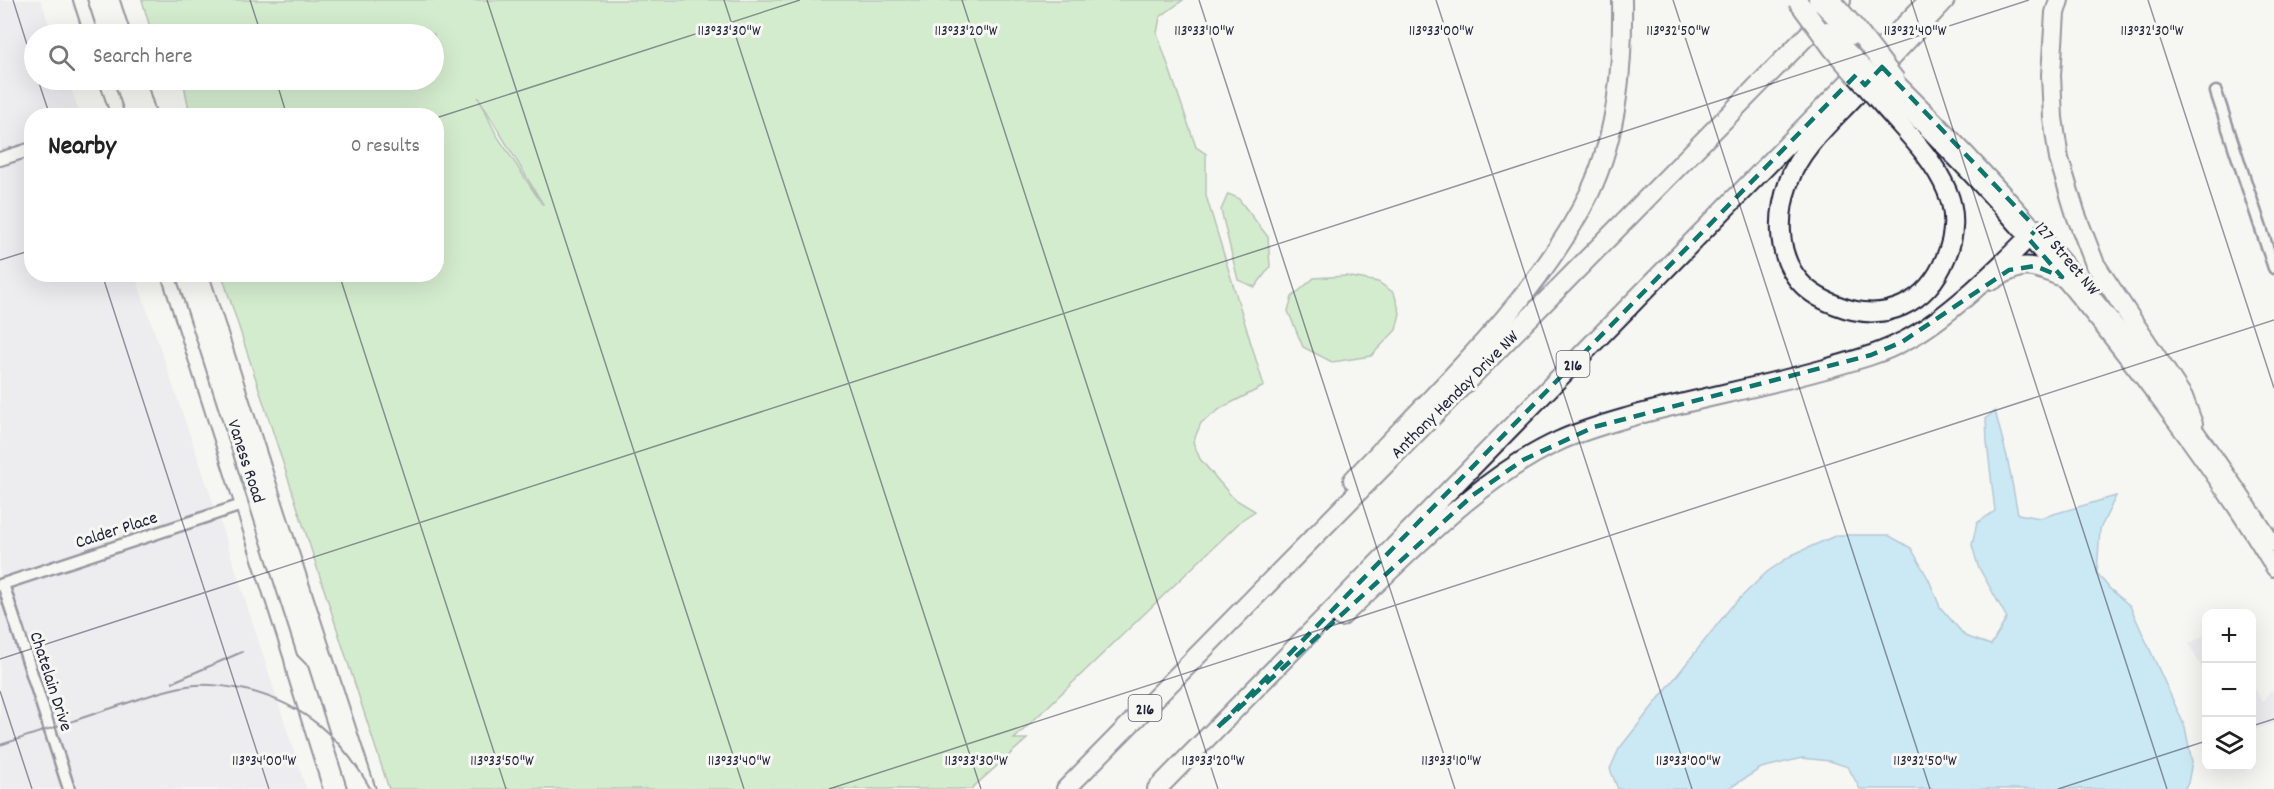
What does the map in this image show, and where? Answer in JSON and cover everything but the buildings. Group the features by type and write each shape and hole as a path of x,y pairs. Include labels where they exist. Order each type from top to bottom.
{"highway":[{"path":"1183,669 1221,620 1500,324 1552,256 1590,192 1610,135 1622,67 1622,0"},
{"path":"1797,0 1833,49 1887,91"},
{"path":"1658,187 1823,0"},
{"path":"1831,0 1856,29 1887,91 1938,173 1948,192 1953,211 1950,249 1940,272 1925,291 1908,304 1875,314 1858,312 1822,299 1804,287 1796,277 1782,246 1783,202 1789,179 1809,147 1824,129 1946,0"},
{"name":"Anthony Henday Drive NW","path":"1066,789 1842,0"},
{"name":"216","path":"1157,789 1929,0"},
{"path":"2059,0 2055,13 2051,75 2053,118 2059,159 2076,215 2096,264 2183,397 2193,423"},
{"path":"1217,728 1288,666 1473,495 1523,460 1558,441 1594,427 1804,374 1871,355 1902,342 1926,327 1956,303 2032,234"},
{"path":"1956,303 2009,270 2023,266 2035,266 2062,277"}],"main road":[{"name":"127 Street NW","path":"1816,0 1887,91 1978,164 2062,277 2149,386 2267,550"},
{"name":"127 Street NW","path":"2032,234 2118,326 2193,423 2267,550 2274,569"}],"street":[{"path":"80,0 88,24"},
{"path":"109,90 115,108"},
{"path":"2216,92 2274,268"},
{"path":"0,159 24,152"},
{"name":"Vaness Road","path":"171,282 330,789"},
{"name":"Calder Place","path":"2,585 242,505"},
{"name":"Chatelain Drive","path":"2,585 69,789"},
{"name":"Vaness Road","path":"291,659 302,670 340,789"}],"highlighted area":[{"path":"1882,67 2037,229 2028,238 2062,277 2035,266 2009,270 1902,342 1871,355 1594,427 1523,460 1473,495 1217,728 1856,75 1865,85"}],"shaded area":[{"path":"0,0 41,0 49,24 24,24 24,90 71,90 78,108 24,108 24,282 137,282 225,537 306,789 0,789"},
{"path":"2202,636 2202,668 2189,644"},
{"path":"2271,690 2274,693 2274,723 2256,729 2256,691 2262,702"}],"green space":[{"path":"142,0 1183,0 1160,17 1157,33 1196,147 1206,154 1206,196 1264,386 1223,407 1201,423 1193,442 1200,459 1233,498 1255,511 1243,519 1014,739 1027,739 971,789 389,789 224,282 444,282 444,108 189,108 185,90 444,90 444,24 149,24","holes":["478,97 543,204 496,134"]},
{"path":"1228,194 1238,198 1268,237 1270,267 1255,287 1238,280 1221,210"},
{"path":"1346,276 1378,282 1394,293 1400,313 1396,330 1371,356 1332,362 1303,347 1288,311 1292,297 1314,278"}],"water":[{"path":"1995,411 2018,514 2040,518 2116,496 2100,529 2097,573 2109,588 2130,606 2185,727 2192,762 2188,783 2184,789 1860,789 1848,767 1830,761 1802,758 1761,768 1728,789 1618,789 1610,769 1619,749 1731,607 1767,572 1792,555 1837,535 1888,535 1911,548 1929,580 1940,607 1965,636 1991,645 2007,618 1978,566 1972,545 1977,523 1995,511 1986,418"}],"railway":[{"path":"120,0 128,24"},
{"path":"149,90 155,108"},
{"path":"212,282 376,789"},
{"path":"173,682 242,652"},
{"path":"0,745 170,689 194,685 224,686 267,696 286,704 319,725 347,753 370,788"}]}
